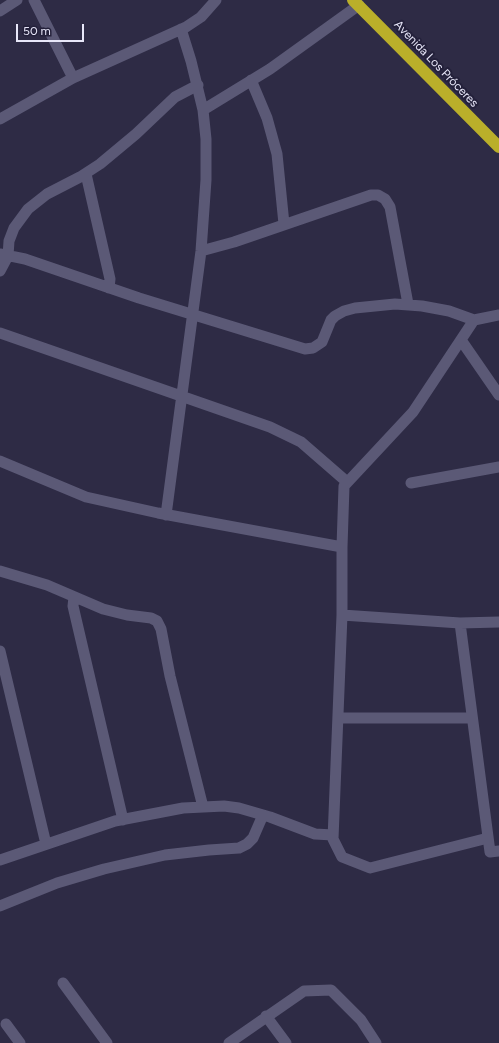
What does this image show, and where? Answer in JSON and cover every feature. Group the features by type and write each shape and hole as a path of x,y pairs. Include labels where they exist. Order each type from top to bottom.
{"highway":[{"name":"Avenida Los Próceres","path":"356,3 499,147"}],"street":[{"path":"0,11 18,0"},
{"path":"34,0 73,78"},
{"path":"0,119 73,78 181,29 201,17 216,0"},
{"path":"203,110 252,80 356,3"},
{"path":"166,515 201,251 206,166 203,110 198,85 181,29"},
{"path":"252,80 267,118 277,154 284,224"},
{"path":"0,271 11,234 28,209 47,194 86,174 136,134 175,97 198,85"},
{"path":"86,174 110,279 109,288"},
{"path":"201,251 234,242 371,195 382,196 387,201 390,208 408,304"},
{"path":"4,255 25,260 300,348 309,349 316,347 322,342 332,320 344,311 372,305 408,304 449,311 474,320 499,315"},
{"path":"474,320 413,412 344,486 342,615 333,839 342,857 370,868 488,838"},
{"path":"0,333 181,397 255,421 301,442 347,482"},
{"path":"461,340 499,395"},
{"path":"0,461 86,497 166,515 342,547"},
{"path":"411,483 499,467"},
{"path":"0,571 47,585 114,612 151,618 160,625 203,807"},
{"path":"74,597 73,606 123,820"},
{"path":"342,615 460,623 499,622"},
{"path":"460,623 490,852 499,851"},
{"path":"0,651 46,844"},
{"path":"338,718 472,718"},
{"path":"0,860 123,820 165,811 203,807 224,806 263,815 315,834 333,835"},
{"path":"0,906 57,883 104,869 165,855 240,848 253,838 263,815"},
{"path":"63,983 108,1043"},
{"path":"229,1043 304,991 331,990 361,1020 376,1043"},
{"path":"266,1016 286,1043"},
{"path":"6,1024 20,1043"}]}
